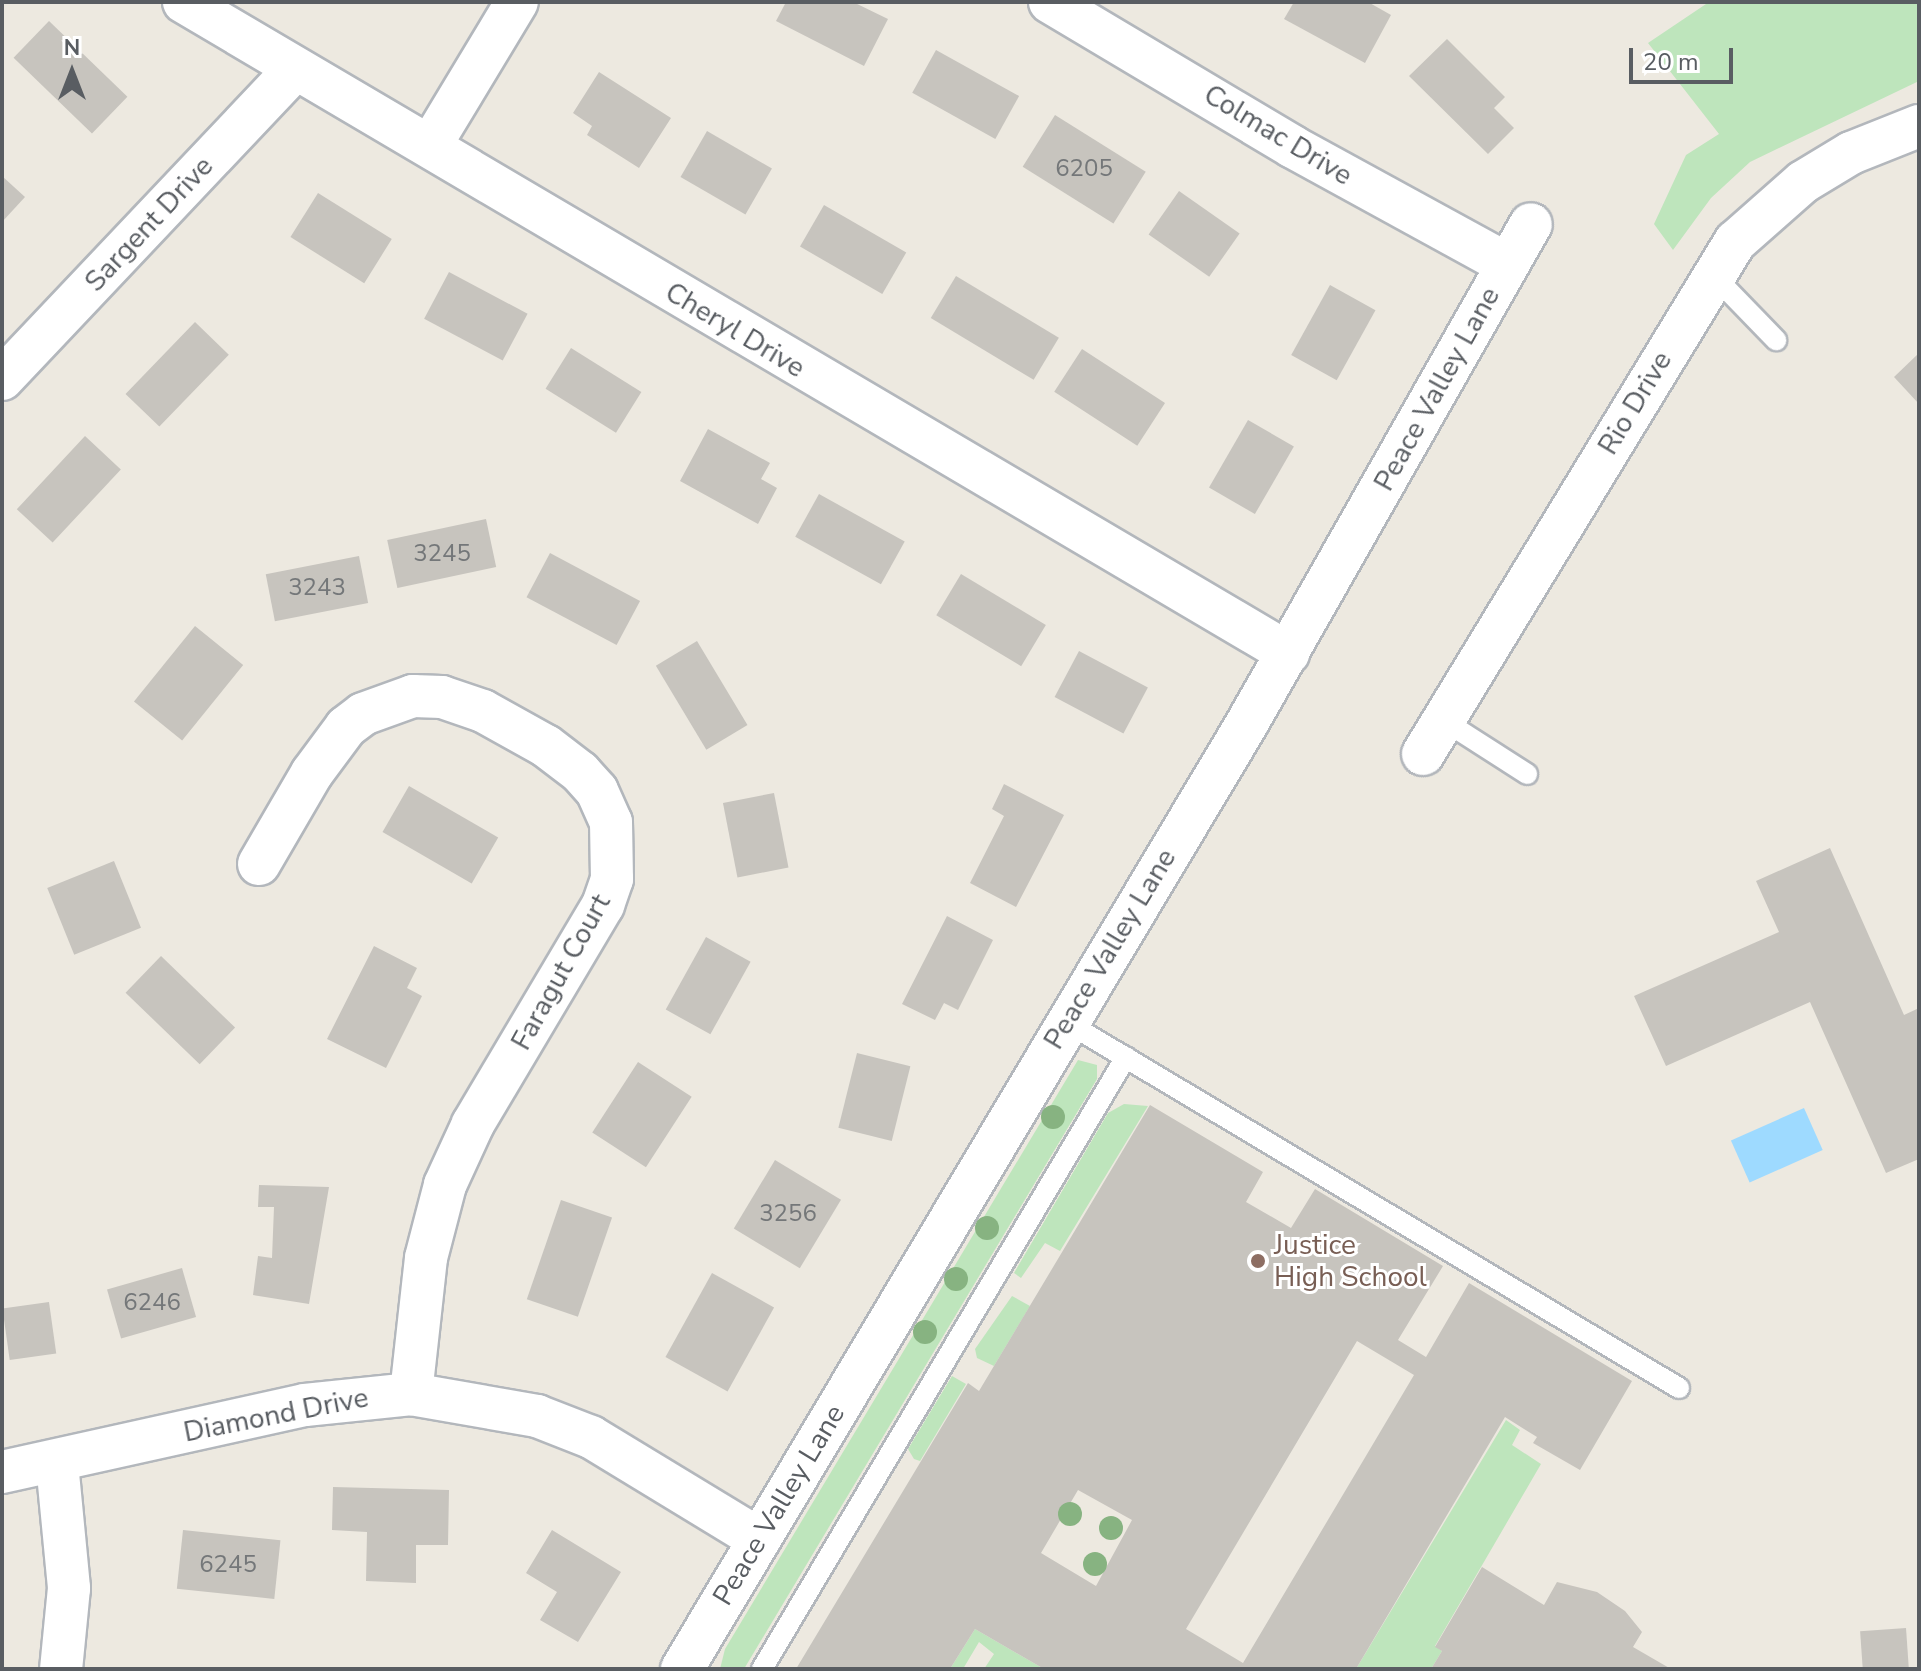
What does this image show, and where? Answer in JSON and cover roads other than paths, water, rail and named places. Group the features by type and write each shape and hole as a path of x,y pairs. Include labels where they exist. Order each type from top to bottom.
{"street":[{"name":"Cheryl Drive","path":"184,2 1288,653"},
{"path":"430,146 517,2"},
{"name":"Colmac Drive","path":"1050,2 1293,147 1507,264"},
{"name":"Sargent Drive","path":"2,379 295,69"},
{"name":"Rio Drive","path":"1433,737 1713,275 1759,216 1803,182 1851,153 1919,126"},
{"name":"Peace Valley Lane","path":"682,1669 1288,653 1531,224"},
{"name":"Faragut Court","path":"259,864 312,773 346,727 363,714 413,696 442,697 483,711 546,746 580,772 597,791 611,822 612,879 603,905 473,1124 445,1185 426,1258 411,1394"},
{"name":"Diamond Drive","path":"2,1472 57,1463 305,1405 411,1394 537,1416 591,1437 759,1539"},
{"path":"57,1463 69,1588 61,1669"}],"lane":[{"path":"1713,275 1776,340"},
{"path":"1433,737 1527,774"},
{"path":"1066,1022 1679,1388"},
{"path":"762,1669 1126,1057"}],"water":[{"path":"1804,1108 1823,1150 1750,1183 1731,1141"}],"place":[{"name":"Justice High School","path":"1258,1261"}]}
